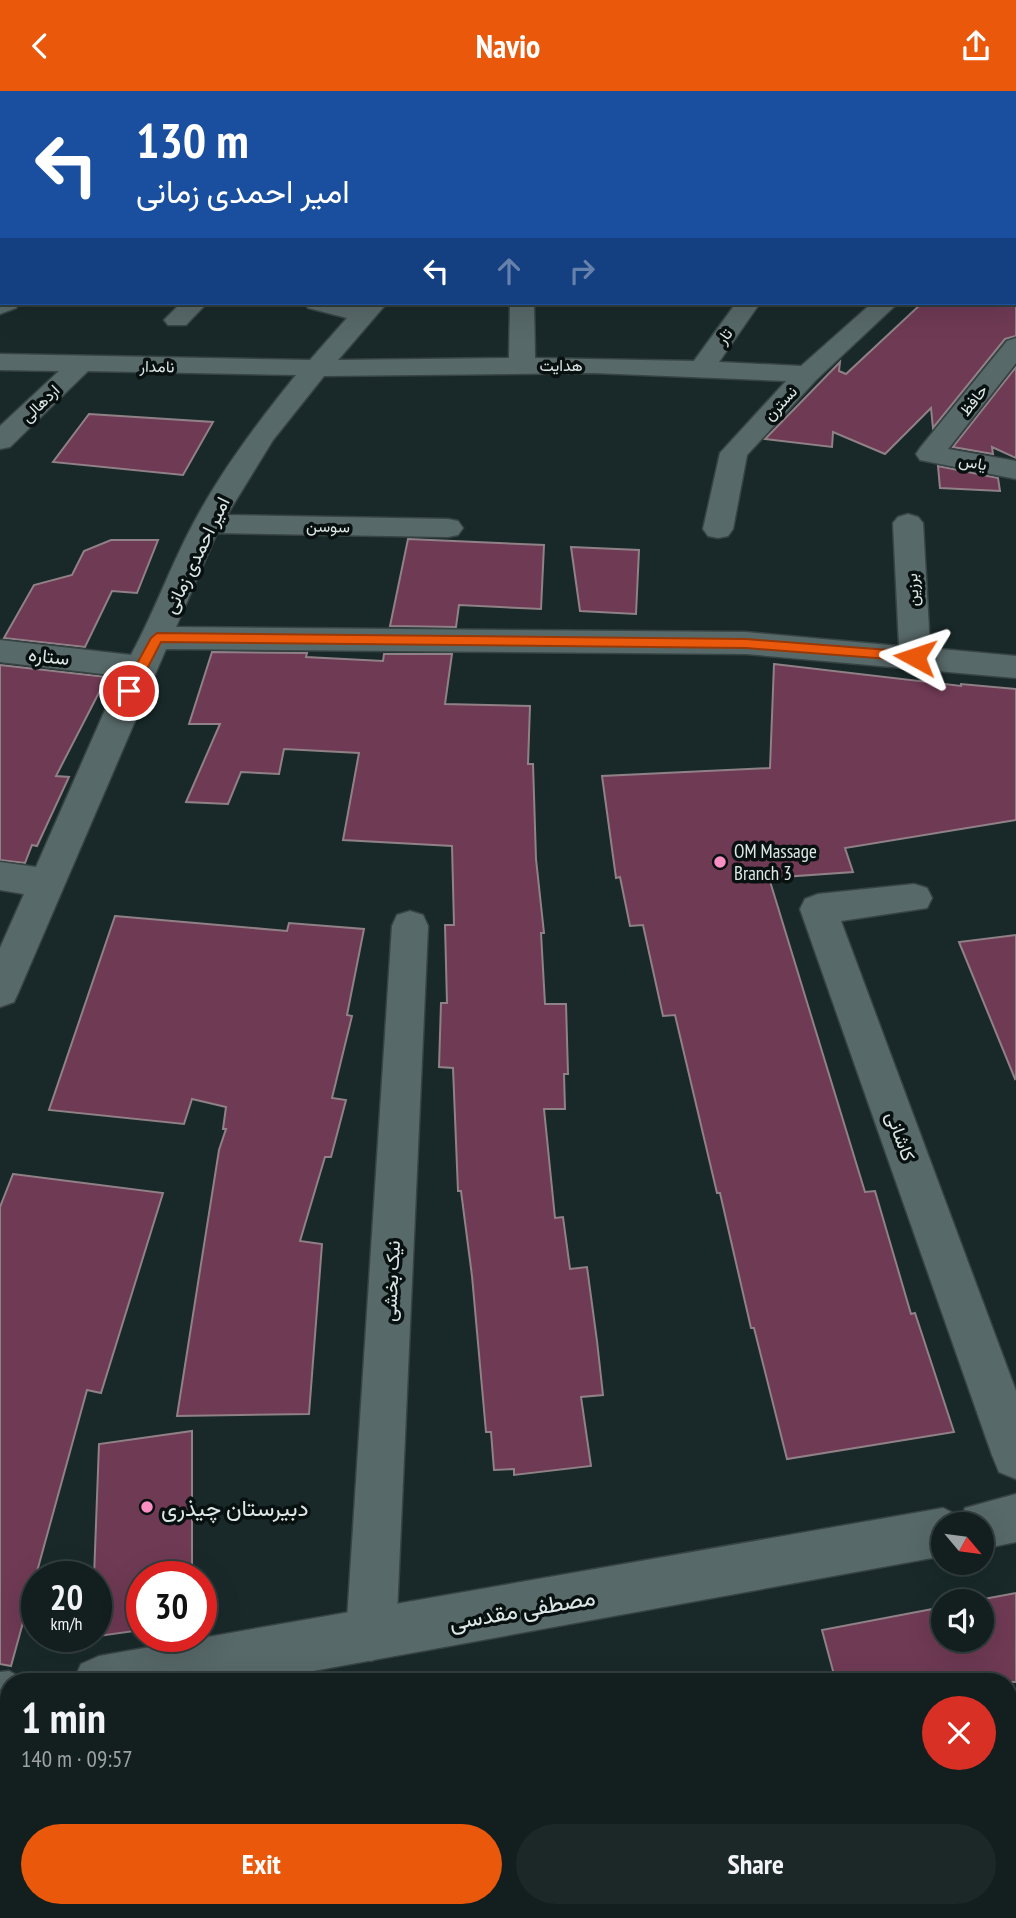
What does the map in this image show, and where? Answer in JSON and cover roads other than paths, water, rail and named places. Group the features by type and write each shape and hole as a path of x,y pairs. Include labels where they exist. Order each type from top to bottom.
{"street":[{"path":"177,320 193,305"},
{"path":"334,305 369,309"},
{"path":"522,305 522,365"},
{"name":"تار","path":"701,370 747,305"},
{"name":"نسترن","path":"718,529 734,453 807,374 884,305"},
{"name":"امیر احمدی زمانی","path":"0,991 139,667 157,638 207,524 247,456 315,368 369,309"},
{"name":"حافظ","path":"930,454 1016,346"},
{"name":"نامدار","path":"0,362 315,368"},
{"name":"اردهالی","path":"0,441 80,365"},
{"name":"هدایت","path":"315,368 522,365 807,374"},
{"name":"یاس","path":"930,454 1016,470"},
{"name":"برزین","path":"908,523 915,657"},
{"name":"سوسن","path":"207,524 448,528"},
{"path":"157,638 746,643 1016,667"},
{"name":"ستاره","path":"0,651 139,667"},
{"path":"0,876 46,883"},
{"name":"کاشانی","path":"914,898 818,909 1016,1455"},
{"name":"نیک بخشی","path":"371,1636 410,926"},
{"path":"994,1523 1016,1518"},
{"name":"مصطفی مقدسی","path":"152,1673 931,1534"}],"place":[{"name":"OM Massage Branch 3","path":"720,862"},
{"name":"دبیرستان چیذری","path":"147,1507"}]}
